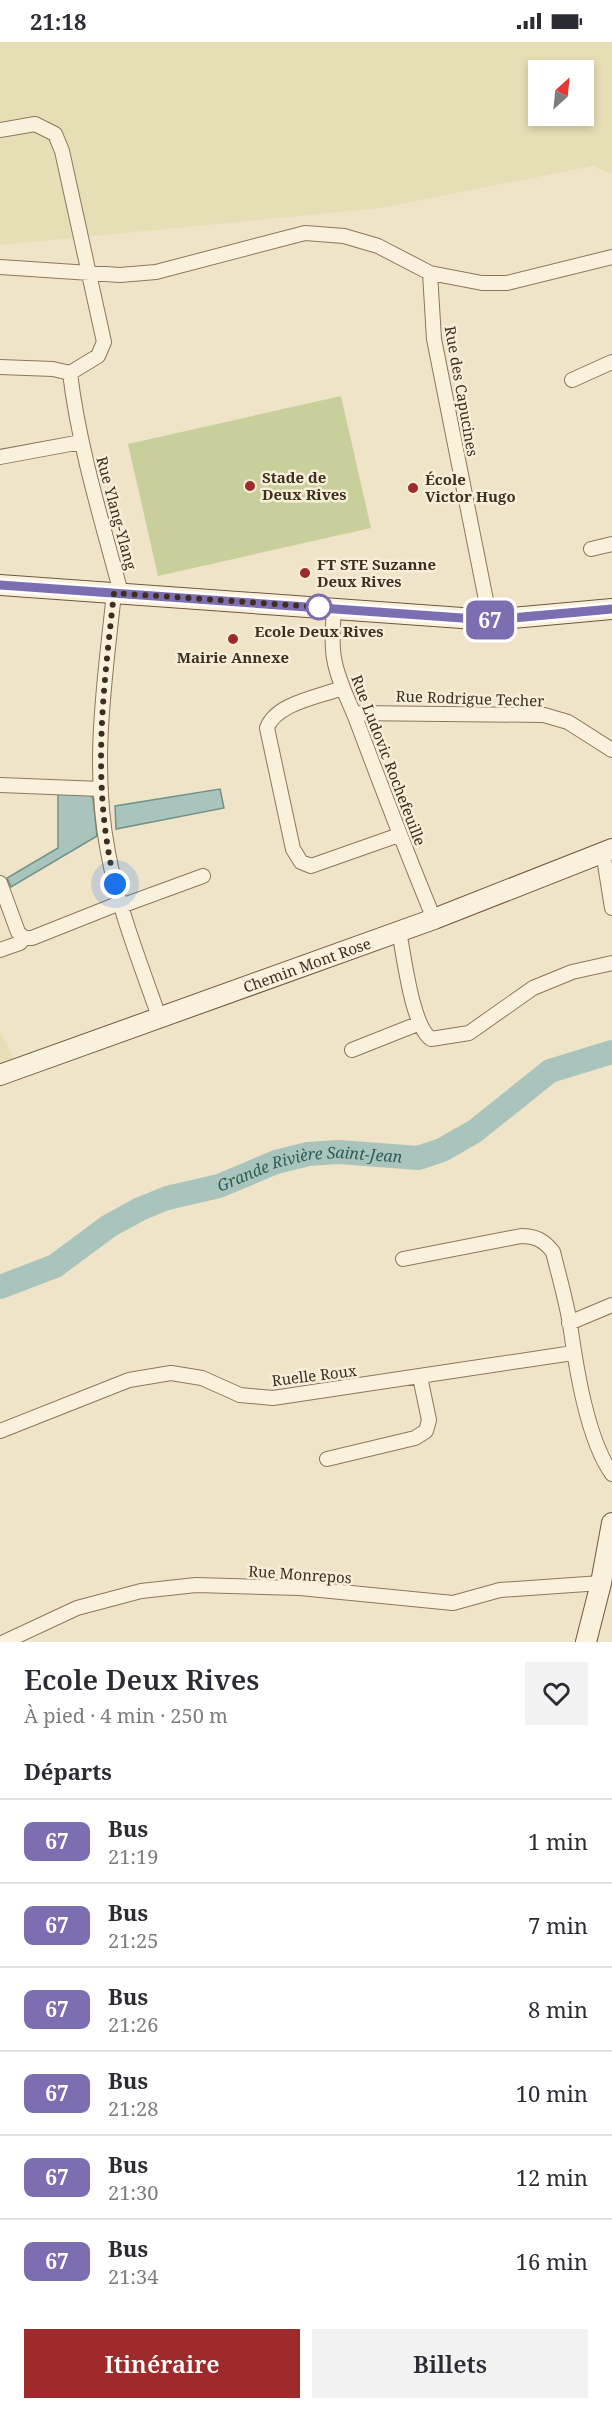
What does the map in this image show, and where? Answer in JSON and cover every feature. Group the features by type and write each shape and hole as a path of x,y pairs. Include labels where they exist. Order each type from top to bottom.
{"street":[{"path":"0,130 35,124 55,134 62,152 104,342 98,356 70,373 53,369 0,367"},
{"path":"0,267 120,275 156,272 305,233 344,236 378,246 430,273 482,283 507,284 612,257"},
{"name":"Rue des Capucines","path":"430,273 434,339 490,620"},
{"path":"572,381 612,362"},
{"name":"Rue Ylang-Ylang","path":"70,373 81,442 118,593"},
{"name":"Rue Ylang-Ylang","path":"0,457 81,442"},
{"path":"591,549 612,544"},
{"path":"0,585 490,620 612,609"},
{"path":"118,593 100,720 100,789 107,850 120,905 159,1017"},
{"name":"Rue Ludovic Rochefeuille","path":"334,608 332,637 334,660 342,688 354,713 399,835 434,919"},
{"path":"342,688 281,711 271,717 267,728 293,849 301,862 311,866 399,835"},
{"name":"Rue Rodrigue Techer","path":"354,713 544,715 568,722 612,750"},
{"path":"0,785 100,789"},
{"path":"608,851 612,908"},
{"name":"Chemin Mont Rose","path":"0,1075 434,919 608,851"},
{"path":"0,883 18,932 24,938 32,938 203,876"},
{"path":"399,931 420,1023 424,1035 431,1039 470,1033 533,988 572,972 612,963"},
{"path":"0,950 20,943 24,938"},
{"path":"352,1050 420,1023"},
{"path":"403,1259 521,1236 539,1239 553,1252 569,1323 573,1353 598,1450 612,1474"},
{"path":"569,1323 612,1305"},
{"name":"Ruelle Roux","path":"0,1431 129,1380 171,1373 202,1378 240,1395 273,1398 573,1353"},
{"path":"327,1459 415,1438 426,1431 429,1420 420,1377"},
{"path":"586,1642 601,1583 612,1523"},
{"name":"Rue Monrepos","path":"4,1642 77,1608 141,1591 196,1585 300,1588 453,1604 500,1590 601,1583"}],"shaded area":[{"path":"0,42 612,42 612,174 592,166 381,208 0,245"},
{"path":"0,1031 15,1061 0,1066"}],"green space":[{"name":"Stade de Deux Rives","path":"341,396 371,528 158,576 128,444"}],"water":[{"path":"220,789 224,808 116,829 115,806"},
{"path":"58,794 90,795 93,798 97,836 11,887 7,878 58,848"}],"waterway":[{"name":"Grande Rivière Saint-Jean","path":"0,1287 55,1266 109,1226 140,1209 167,1198 219,1186 276,1162 308,1154 339,1152 418,1158 442,1150 475,1131 550,1071 612,1052"}],"bus line":[{"name":"67","path":"0,585 490,620 525,619 575,610 612,609"}],"place":[{"name":"Stade de Deux Rives","path":"250,486"},
{"name":"École Victor Hugo","path":"413,488"},
{"name":"FT STE Suzanne Deux Rives","path":"305,573"},
{"name":"Ecole Deux Rives","path":"319,607"},
{"name":"Mairie Annexe","path":"233,639"}],"route":[{"path":"115,884 107,850 100,789 100,720 114,593 319,607"}]}
